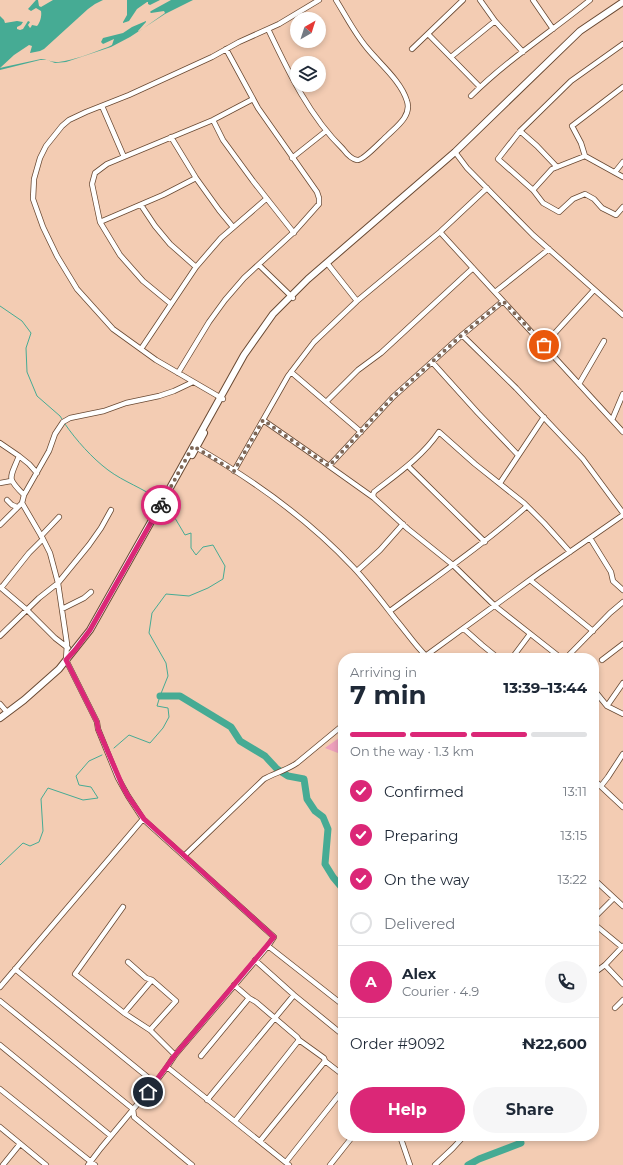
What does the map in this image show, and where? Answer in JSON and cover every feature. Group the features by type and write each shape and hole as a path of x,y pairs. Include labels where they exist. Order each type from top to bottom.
{"main road":[{"path":"456,153 580,31 623,2"},
{"path":"0,718 42,685 59,669 66,660 79,649 97,624 221,398 255,344 292,297 456,153 585,32 623,7"}],"street":[{"path":"221,398 156,360 113,329 76,289 57,256 43,227 33,199 34,179 40,158 46,146 62,126 69,120 136,92 279,24 319,0"},
{"path":"268,29 319,123 349,156 360,160 406,117 408,102 402,88 366,47 336,0"},
{"path":"412,49 463,0"},
{"path":"480,0 495,21 523,52"},
{"path":"533,0 552,29"},
{"path":"471,96 480,87 587,1"},
{"path":"451,57 495,21"},
{"path":"428,34 480,87"},
{"path":"623,44 571,81 520,131 498,159 533,190 543,203 559,212 573,199 585,194 594,199 602,208 616,215 623,207"},
{"path":"178,373 209,322 225,300 244,278 294,233 319,204 319,198 316,192 258,108 226,49"},
{"path":"584,156 581,143 572,126 623,87"},
{"path":"171,304 144,281 120,255 100,222 92,184 95,173 107,164 213,120 253,99"},
{"path":"102,106 124,157"},
{"path":"213,120 223,140 266,199 294,233"},
{"path":"292,158 326,130"},
{"path":"520,131 557,167"},
{"path":"171,137 196,178 233,227"},
{"path":"456,153 467,168 533,235 623,316"},
{"path":"533,190 552,169 584,156 623,177"},
{"path":"615,172 623,162"},
{"path":"100,222 163,195 196,178"},
{"path":"234,471 291,372 314,342 358,301 440,232 487,188"},
{"path":"141,349 196,267 221,238 266,199"},
{"path":"141,205 154,226 170,244 196,267"},
{"path":"440,232 623,432"},
{"path":"496,292 548,249"},
{"path":"328,264 358,301"},
{"path":"259,265 292,297"},
{"path":"326,402 358,370 381,353 473,268"},
{"path":"544,345 594,290"},
{"path":"329,466 392,398 462,335 503,301"},
{"path":"430,653 623,514 583,459 516,388 462,335"},
{"path":"579,384 604,341"},
{"path":"432,362 518,455"},
{"path":"291,372 361,432"},
{"path":"0,525 22,503 24,495 49,451 55,434 63,422 70,418 104,411 126,403 159,396 193,382"},
{"path":"612,420 623,394"},
{"path":"500,483 544,417"},
{"path":"263,420 374,498 453,566 495,606 555,653"},
{"path":"374,498 374,492 415,460 434,440 439,432 475,464 527,506 570,552"},
{"path":"0,443 29,464 37,473"},
{"path":"194,447 234,471 284,506 326,540 357,571 423,653"},
{"path":"19,456 11,477 11,481 13,485 24,495"},
{"path":"408,466 485,542"},
{"path":"0,483 11,481"},
{"path":"7,500 15,506 16,509"},
{"path":"0,1089 91,1164 111,1136 155,1083 175,1055 274,937 144,819 128,796 118,778 98,729 97,722 66,660 68,648 58,583 50,553 22,503"},
{"path":"390,611 485,542 527,506"},
{"path":"0,636 39,598 58,583 89,545 111,510"},
{"path":"59,517 0,587 27,610 55,638 68,648"},
{"path":"357,571 380,550 403,524"},
{"path":"590,538 609,568 613,581 623,590"},
{"path":"530,580 593,631"},
{"path":"62,609 84,598 91,592"},
{"path":"571,653 610,613 623,602"},
{"path":"464,629 492,653"},
{"path":"516,653 530,634"},
{"path":"602,660 623,644"},
{"path":"607,706 623,683"},
{"path":"599,696 607,706 623,714"},
{"path":"0,704 8,712"},
{"path":"184,856 264,779 272,774 292,767 338,729"},
{"path":"623,754 601,786 623,807"},
{"path":"0,987 144,819"},
{"path":"599,884 623,906"},
{"path":"599,913 614,898"},
{"path":"123,907 75,974 124,1013 150,1030 175,1055"},
{"path":"599,928 622,946 605,965 599,969"},
{"path":"268,946 338,1001"},
{"path":"255,960 294,995 338,1031"},
{"path":"128,962 176,1001 150,1030"},
{"path":"605,965 623,984"},
{"path":"15,969 155,1083"},
{"path":"124,1013 152,980"},
{"path":"234,985 338,1071"},
{"path":"207,1100 294,995"},
{"path":"201,1056 249,998"},
{"path":"615,1008 623,1000"},
{"path":"0,1001 133,1109 134,1117 192,1165"},
{"path":"235,1121 299,1040"},
{"path":"0,1045 111,1136"},
{"path":"260,1141 325,1061"},
{"path":"167,1067 287,1164 338,1097"},
{"path":"0,1127 45,1164"},
{"path":"330,1165 349,1141"},
{"path":"402,1141 410,1165"},
{"path":"435,1165 459,1141"},
{"path":"3,1165 20,1144"}],"shaded area":[{"path":"338,739 338,753 325,748"}],"water":[{"path":"36,0 38,0 39,6 41,7 53,0 103,0 88,9 44,49 30,53 32,46 29,45 14,55 0,68 0,16 5,23 17,21 23,22 17,27 17,29 20,30 23,29 28,21 30,22 28,25 30,28 32,25 37,26 41,11 36,8 31,11 28,9"},
{"path":"127,0 160,0 150,5 147,2 137,9 129,21 123,23 127,15"},
{"path":"171,0 193,0 165,14 144,28 165,13 164,11 151,13 151,11"},
{"path":"146,21 138,32 111,47 66,62 55,63 53,62 62,62 108,47 112,45 114,39 103,44 101,42 103,38 123,33"},
{"path":"41,59 47,60 40,60 0,70 0,68"}],"waterway":[{"path":"0,306 22,321 31,333 26,348 27,372 37,396 62,419"},
{"path":"65,424 74,436 102,465 120,478 159,500"},
{"path":"114,748 129,735 150,743 163,728 169,717 168,708 157,706 168,676 166,663 149,633 152,613 166,594 189,596 208,588 223,579 225,566 213,545 203,547 196,555 191,548 191,533 185,535 169,508 163,504"},
{"path":"160,696 180,696 231,727 240,741 265,756 277,769 288,776 304,779 307,799 315,811 323,817 328,829 325,864 338,883"},
{"path":"0,865 23,843 30,846 39,842 43,831 41,799 48,788 83,800 98,798 91,787 79,785 76,776 89,761 102,755"},
{"path":"468,1165 479,1159 521,1143 520,1141"}],"way so far":[{"path":"161,505 193,446 234,471 263,420 329,466 392,398 462,335 503,301 544,345"}],"route":[{"path":"148,1092 175,1055 274,937 144,819 118,778 98,729 97,722 66,660 90,630 161,505"}]}
